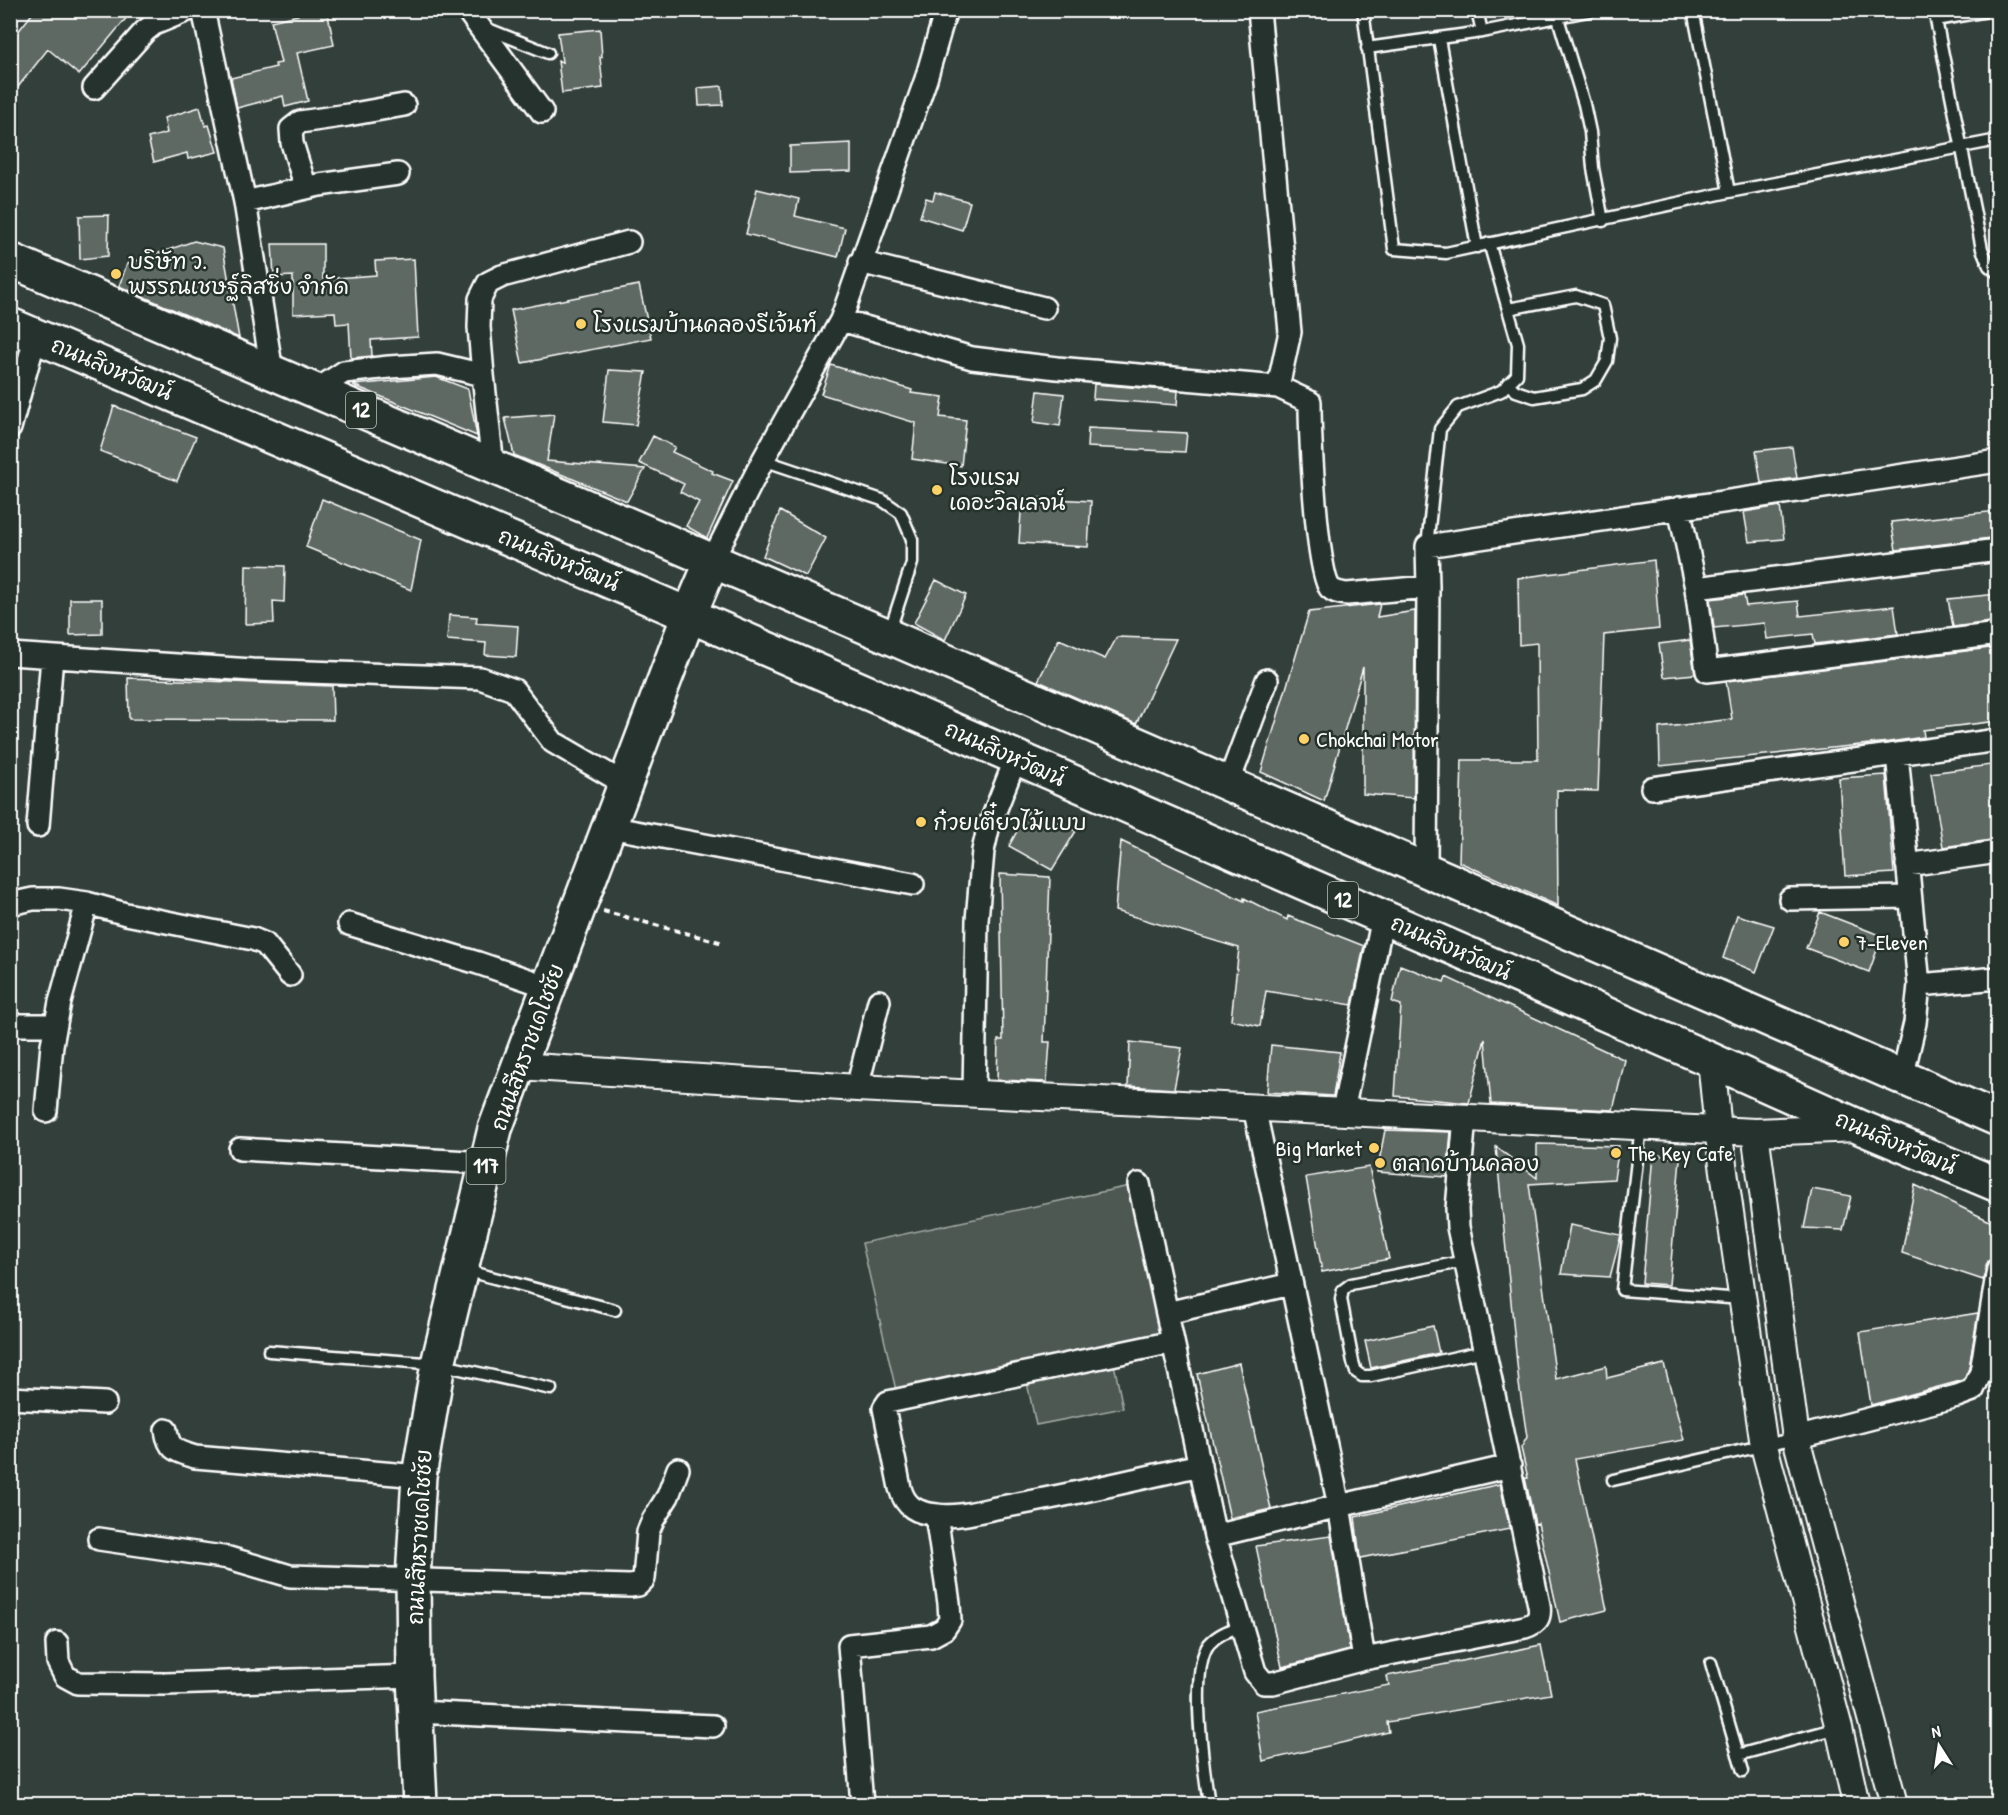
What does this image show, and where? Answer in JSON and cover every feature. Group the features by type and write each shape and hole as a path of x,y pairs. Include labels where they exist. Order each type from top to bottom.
{"main road":[{"name":"12","path":"10,260 888,636 1998,1119"},
{"name":"ถนนสิงหวัฒน์","path":"23,330 689,615 1862,1128 1998,1185"},
{"name":"ถนนสีหราชเดโชชัย","path":"420,1804 414,1676 413,1580 419,1476 438,1364 495,1129 689,615 712,561"}],"street":[{"path":"94,88 154,24 188,10"},
{"path":"203,10 245,202 272,372"},
{"path":"712,561 763,460 841,320 926,79 946,10"},
{"path":"1259,10 1290,332 1278,387"},
{"path":"472,18 542,112"},
{"path":"306,188 292,143 291,129 300,122 348,116 404,105"},
{"path":"245,202 306,188 398,174"},
{"path":"493,466 479,327 480,299 488,283 502,276 629,242"},
{"path":"860,262 1044,308"},
{"path":"841,320 972,358 1057,368 1278,387 1310,402 1323,572 1330,588 1335,592 1347,594 1428,587"},
{"path":"10,428 23,330"},
{"path":"315,391 344,372 389,367 437,364 483,375"},
{"path":"1426,871 1427,546 1998,461"},
{"path":"1679,508 1696,588 1707,671 1998,634"},
{"path":"1696,588 1998,550"},
{"path":"10,654 252,670 480,678 514,690 553,742 625,784"},
{"path":"38,826 52,657"},
{"path":"1228,784 1267,680"},
{"path":"1652,788 1998,740"},
{"path":"1896,754 1919,985 1915,1023 1902,1078"},
{"path":"974,1094 977,920 983,851 988,829 1017,758"},
{"path":"609,827 913,884"},
{"path":"1907,865 1998,852"},
{"path":"1790,898 1910,897"},
{"path":"10,904 59,899 87,903 126,914 253,939 264,944 290,975"},
{"path":"46,1112 60,1002 87,903"},
{"path":"1343,1111 1383,917"},
{"path":"349,924 549,987"},
{"path":"1919,985 1998,978"},
{"path":"857,1088 879,1001"},
{"path":"10,1025 56,1025"},
{"path":"1711,1060 1718,1130 1764,1446 1839,1728 1856,1804"},
{"path":"518,1066 857,1088 1755,1132 1862,1128"},
{"path":"1254,1107 1339,1506 1364,1659"},
{"path":"1139,1184 1215,1536 1256,1672 1264,1683 1273,1683 1364,1659 1525,1627 1537,1621 1540,1615 1457,1218 1465,1117"},
{"path":"1755,1132 1796,1437 1894,1804"},
{"path":"240,1149 487,1163"},
{"path":"1796,1437 1973,1390 1981,1372 1998,1269"},
{"path":"1167,1313 1291,1284"},
{"path":"1173,1342 886,1403 884,1408 903,1500 916,1509 936,1515 952,1515 1058,1498 1200,1465"},
{"path":"10,1398 105,1403"},
{"path":"166,1430 168,1442 175,1451 195,1457 419,1476"},
{"path":"1215,1536 1510,1466"},
{"path":"99,1539 230,1558 290,1576 638,1585 644,1579 648,1532 668,1496 678,1469"},
{"path":"862,1804 849,1645 931,1636 944,1629 950,1620 950,1612 936,1515"},
{"path":"57,1643 58,1662 64,1676 78,1683 166,1684 414,1676"},
{"path":"416,1712 713,1726"}],"lane":[{"path":"1363,10 1394,249 1446,253 1729,192 1998,140"},
{"path":"1477,10 1482,32"},
{"path":"1367,48 1482,32 1593,10"},
{"path":"1693,10 1729,192"},
{"path":"1993,10 1935,15 1985,259 1989,266 1998,273"},
{"path":"472,18 548,53"},
{"path":"1558,18 1584,104 1603,221"},
{"path":"1427,546 1440,429 1458,407 1501,391 1517,375 1518,344 1508,309 1483,245 1439,39"},
{"path":"1508,309 1576,296 1603,305 1610,338 1607,361 1596,380 1582,389 1534,397 1516,391 1508,384"},
{"path":"763,460 882,500 901,513 912,539 912,563 888,636"},
{"path":"1641,1126 1622,1290 1743,1299"},
{"path":"1465,1261 1351,1284 1343,1290 1341,1299 1353,1362 1356,1372 1362,1376 1371,1376 1484,1351"},
{"path":"461,1269 615,1310"},
{"path":"269,1351 438,1364 551,1389"},
{"path":"1612,1480 1796,1437"},
{"path":"1209,1804 1200,1730 1203,1655 1216,1637 1241,1626"},
{"path":"1712,1664 1743,1771"},
{"path":"1738,1755 1839,1728"}],"path":[{"path":"579,905 723,942"}],"shaded area":[{"path":"1139,1184 1173,1342 1112,1354 1123,1408 1036,1425 1025,1373 898,1399 862,1243"}],"building":[{"path":"35,10 133,10 79,75 48,49 10,97 10,42"},
{"path":"297,10 327,10 334,45 297,53 308,101 285,107 283,96 237,108 231,78 276,67 275,64 281,63 271,21 298,15"},
{"path":"600,29 603,88 562,93 558,61 562,62 558,33"},
{"path":"722,86 723,105 699,106 698,88"},
{"path":"200,107 205,126 209,125 217,152 188,159 187,153 154,162 148,138 167,133 164,118"},
{"path":"851,143 851,171 790,173 790,146"},
{"path":"757,189 799,199 795,216 845,228 838,257 746,234"},
{"path":"935,192 970,202 962,230 920,217 926,198 933,200"},
{"path":"109,215 108,256 80,259 79,216"},
{"path":"194,241 223,248 239,338 119,286 127,264"},
{"path":"272,244 323,244 323,279 376,275 375,261 414,259 418,337 371,340 372,356 351,358 349,323 336,324 335,312 293,314 293,276 274,277"},
{"name":"โรงแรมบ้านคลองรีเจ้นท์","path":"639,285 651,338 522,363 511,310"},
{"path":"831,365 912,390 911,393 943,397 940,417 966,420 961,466 912,459 916,423 821,394"},
{"path":"609,370 646,372 636,425 603,422"},
{"path":"436,377 468,389 477,436 353,385"},
{"path":"1094,384 1178,391 1177,405 1093,399"},
{"path":"1038,391 1064,394 1060,426 1034,422"},
{"path":"114,406 196,437 177,481 100,451"},
{"path":"554,414 547,461 645,469 627,501 514,455 505,418"},
{"path":"1088,428 1187,433 1185,452 1087,447"},
{"path":"653,436 675,447 672,452 733,481 707,538 686,526 699,502 680,492 684,484 639,463"},
{"path":"1792,447 1797,478 1761,483 1756,451"},
{"path":"1022,497 1091,501 1088,547 1019,543"},
{"path":"322,499 421,540 411,590 306,547"},
{"path":"1780,506 1784,539 1749,542 1744,512"},
{"path":"780,511 826,538 806,576 763,556"},
{"path":"1998,511 1998,537 1896,550 1891,522"},
{"path":"1654,560 1659,629 1604,635 1598,791 1557,790 1558,906 1459,862 1462,760 1538,760 1537,643 1519,645 1518,578"},
{"path":"246,565 285,566 284,602 273,601 274,623 245,624"},
{"path":"936,580 966,595 945,640 914,623"},
{"path":"1998,594 1998,621 1953,627 1948,599"},
{"path":"1744,595 1746,606 1798,601 1800,616 1894,606 1898,634 1815,644 1813,634 1767,639 1765,623 1714,628 1710,599"},
{"path":"70,599 102,599 102,634 70,635"},
{"path":"1380,604 1377,617 1415,611 1414,798 1363,794 1363,667 1324,801 1261,772 1309,612"},
{"path":"449,615 477,617 476,623 518,626 516,657 485,655 486,643 447,640"},
{"path":"1117,637 1176,639 1136,724 1038,681 1059,639 1105,659"},
{"path":"1690,640 1695,674 1664,677 1659,644"},
{"path":"1998,647 1998,721 1923,730 1924,737 1889,742 1660,766 1659,728 1732,719 1726,681"},
{"path":"128,678 332,686 333,720 129,719"},
{"path":"1998,764 1998,839 1943,847 1931,773"},
{"path":"1886,775 1894,873 1845,876 1839,778"},
{"path":"1029,809 1076,831 1052,870 1009,846"},
{"path":"1121,841 1287,920 1288,916 1364,946 1352,1005 1266,991 1260,1026 1231,1020 1239,948 1115,911"},
{"path":"1000,874 1050,877 1044,1042 1050,1042 1047,1082 997,1080 998,1040 1003,1040"},
{"name":"7-Eleven","path":"1820,912 1882,936 1869,972 1806,948"},
{"path":"1737,915 1774,926 1756,972 1723,958"},
{"path":"1400,965 1444,982 1446,977 1625,1060 1613,1110 1491,1104 1485,1039 1469,1103 1395,1096 1401,1005 1392,1002"},
{"path":"1130,1042 1182,1048 1174,1089 1128,1086"},
{"path":"1271,1045 1340,1052 1333,1096 1267,1092"},
{"path":"1385,1130 1451,1132 1447,1177 1377,1172"},
{"path":"1537,1144 1619,1146 1614,1179 1529,1184 1556,1379 1606,1366 1607,1378 1664,1364 1684,1440 1575,1459 1607,1610 1560,1622 1538,1523 1535,1524 1525,1478 1528,1478 1521,1448 1527,1437 1519,1384 1496,1147 1537,1178"},
{"path":"1653,1154 1680,1159 1669,1285 1642,1283"},
{"path":"1369,1167 1389,1259 1322,1272 1306,1177"},
{"path":"1915,1185 1998,1225 1995,1257 1988,1261 1983,1280 1902,1253"},
{"path":"1812,1189 1851,1196 1843,1230 1804,1228"},
{"path":"1570,1225 1621,1235 1610,1277 1561,1274"},
{"path":"1978,1313 1969,1368 1964,1380 1871,1405 1860,1332"},
{"path":"1433,1326 1439,1353 1371,1368 1365,1341"},
{"path":"1239,1363 1271,1509 1230,1518 1197,1374"},
{"path":"1500,1484 1510,1529 1360,1558 1355,1517"},
{"path":"1331,1536 1350,1650 1282,1667 1256,1546"},
{"path":"1541,1645 1551,1694 1387,1722 1389,1732 1263,1761 1255,1711 1389,1685 1387,1676"}],"place":[{"name":"บริษัท ว. พรรณเชษฐ์ลิสซิ่ง จำกัด","path":"116,274"},
{"name":"โรงแรมบ้านคลองรีเจ้นท์","path":"581,324"},
{"name":"โรงแรม เดอะวิลเลจน์","path":"937,490"},
{"name":"Chokchai Motor","path":"1304,739"},
{"name":"ก๋วยเตี๋ยวไม้แบบ","path":"921,822"},
{"name":"7-Eleven","path":"1844,942"},
{"name":"Big Market","path":"1374,1148"},
{"name":"The Key Cafe","path":"1616,1153"},
{"name":"ตลาดบ้านคลอง","path":"1380,1163"}]}
